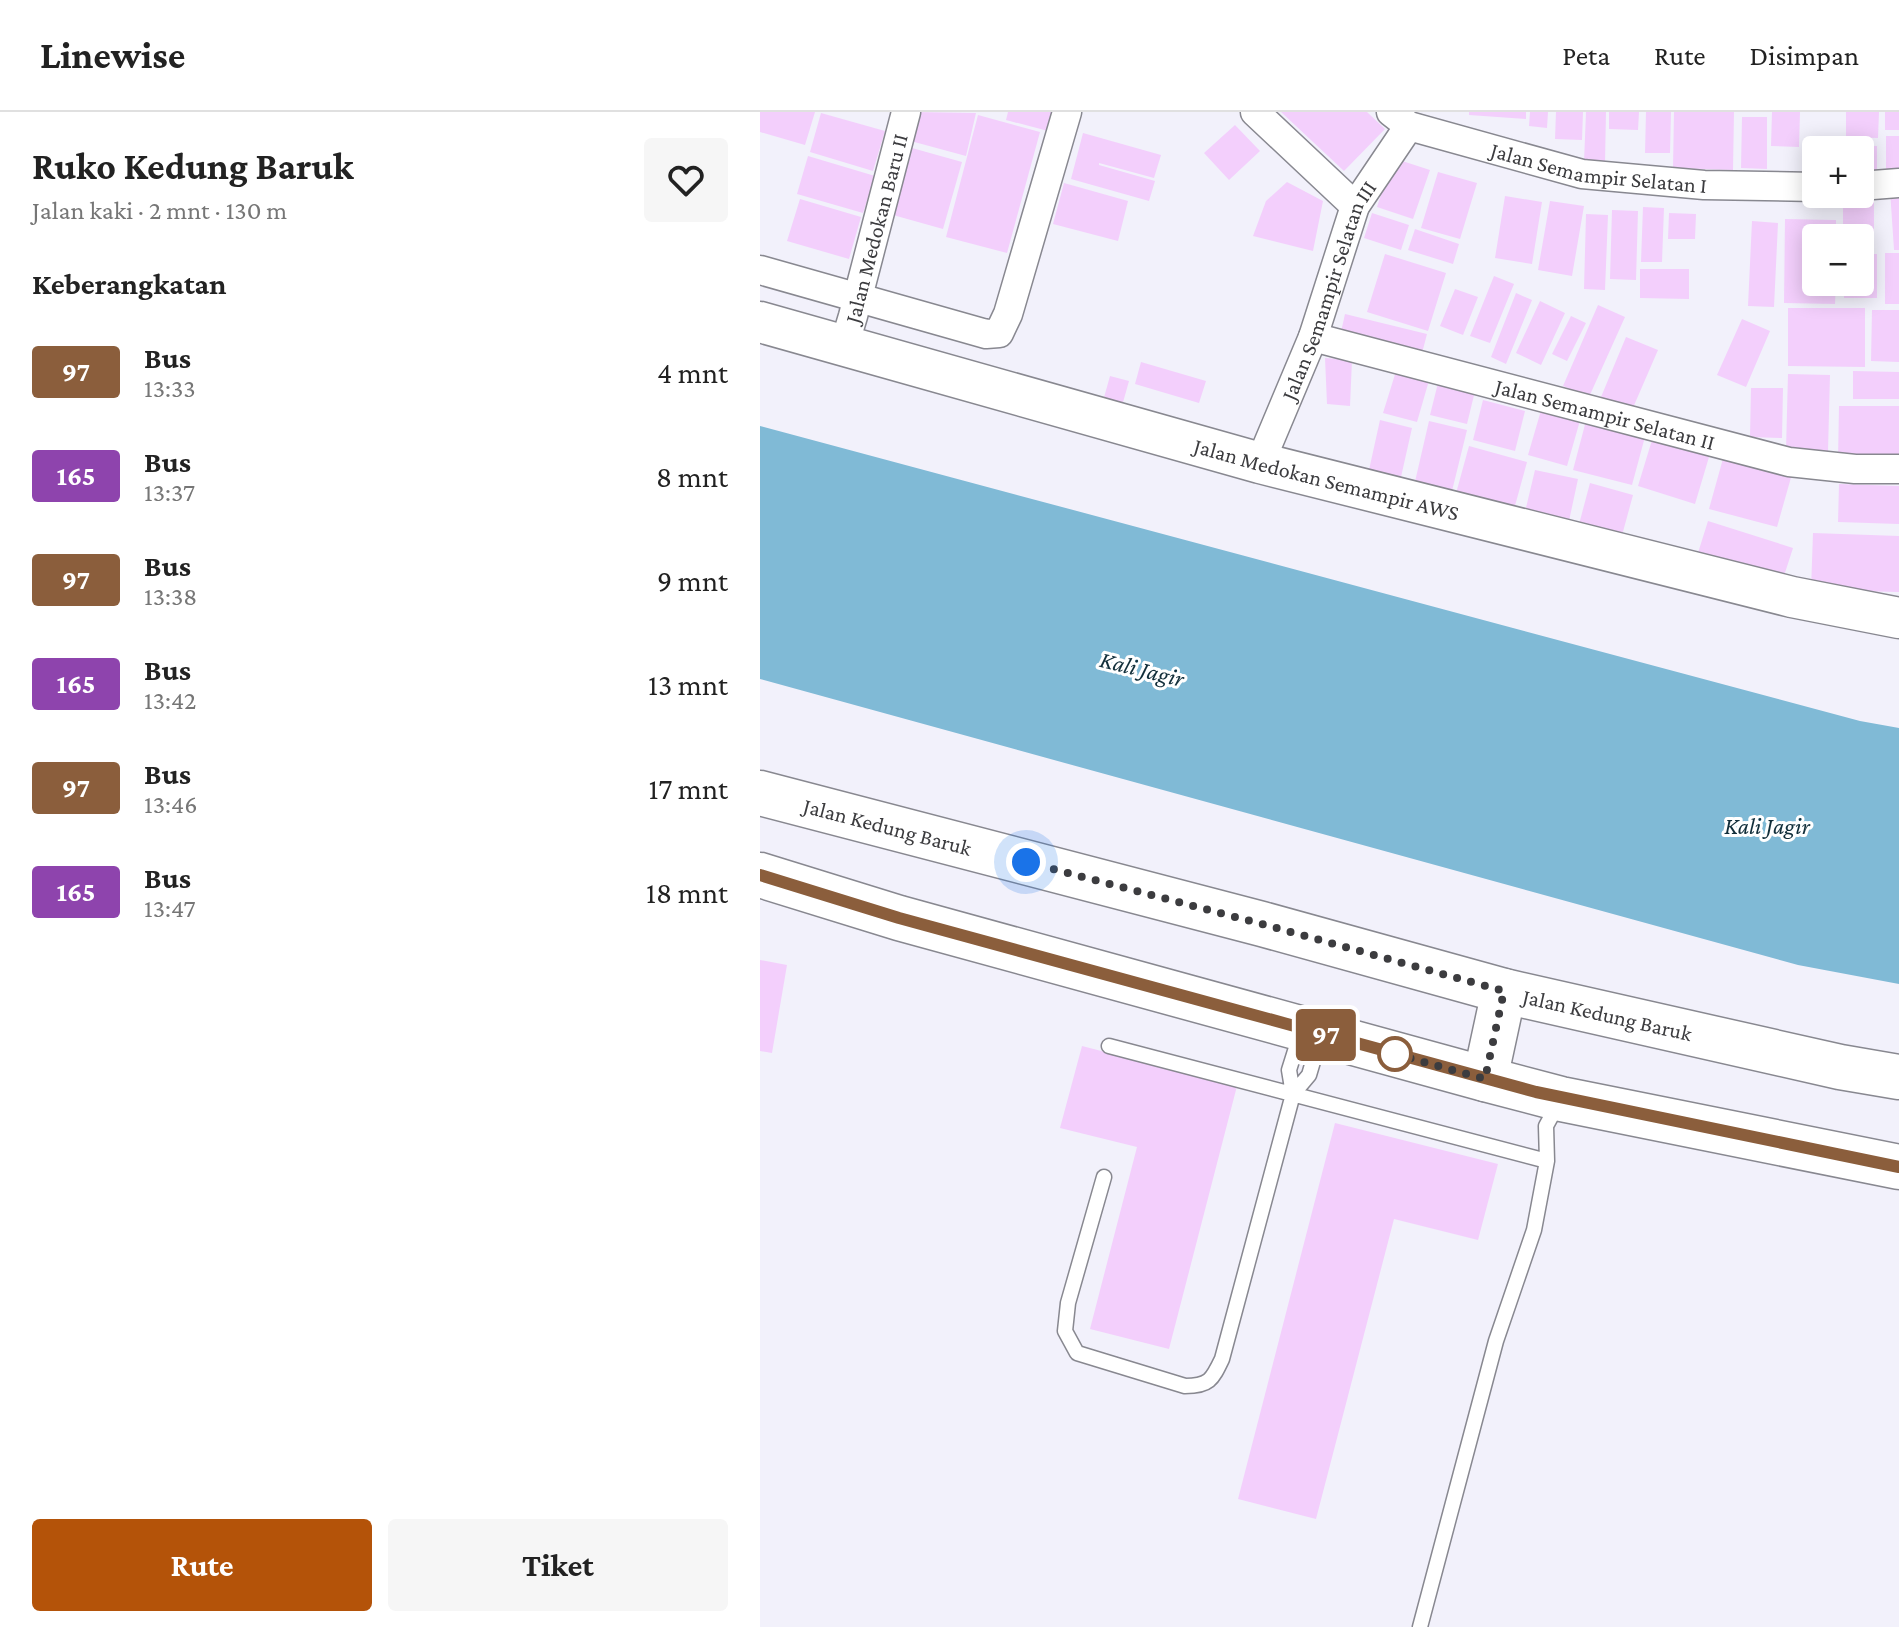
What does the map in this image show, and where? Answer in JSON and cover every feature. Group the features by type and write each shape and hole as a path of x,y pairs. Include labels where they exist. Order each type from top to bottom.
{"main road":[{"name":"Jalan Kedung Baruk","path":"760,793 1262,924 1504,991 1840,1067 1899,1077"},
{"path":"760,875 899,918 1561,1099 1899,1167"},
{"path":"1485,1079 1504,991"}],"street":[{"name":"Jalan Medokan Baru II","path":"844,346 906,112"},
{"path":"760,270 986,334 999,333 1008,314 1067,112"},
{"path":"1255,112 1355,206"},
{"name":"Jalan Semampir Selatan III","path":"1260,463 1313,337 1355,206 1397,116"},
{"name":"Jalan Semampir Selatan I","path":"1397,116 1582,174 1704,185 1802,187"},
{"path":"1874,185 1899,183"},
{"name":"Jalan Medokan Semampir AWS","path":"760,322 1260,463 1792,597 1899,618"},
{"name":"Jalan Semampir Selatan II","path":"1313,337 1789,462 1855,469 1899,469"}],"lane":[{"path":"1104,1177 1068,1303 1065,1331 1077,1353 1185,1386 1202,1386 1214,1376 1222,1359 1293,1094 1309,1075 1311,1031"},
{"path":"1109,1046 1547,1161"},
{"path":"1420,1627 1496,1341 1534,1230 1547,1161 1546,1126 1561,1099"}],"water":[{"name":"Kali Jagir","path":"760,426 1860,721 1899,728 1899,984 1798,965 760,679"}],"building":[{"path":"760,112 815,112 805,145 760,132"},
{"path":"914,112 976,113 966,156 907,140"},
{"path":"1008,112 1058,112 1052,132 1006,120"},
{"path":"1281,112 1367,112 1385,129 1344,171"},
{"path":"1469,112 1526,112 1526,119 1469,115"},
{"path":"1530,112 1548,112 1547,128 1529,126"},
{"path":"1556,112 1583,112 1582,140 1555,139"},
{"path":"1586,112 1606,112 1605,163 1584,162"},
{"path":"1609,112 1639,112 1638,130 1609,129"},
{"path":"1646,112 1671,112 1670,153 1645,153"},
{"path":"1674,112 1734,112 1733,170 1673,168"},
{"path":"1772,112 1800,112 1799,147 1771,146"},
{"path":"1846,112 1879,112 1878,138 1846,136"},
{"path":"1885,112 1899,112 1899,130 1885,130"},
{"path":"821,113 885,131 873,171 810,152"},
{"path":"978,115 1040,132 1007,253 946,237"},
{"path":"1742,117 1767,117 1767,169 1741,168"},
{"path":"1235,125 1260,151 1229,180 1204,153"},
{"path":"1083,133 1161,155 1154,178 1099,163 1155,181 1149,201 1071,179"},
{"path":"1886,136 1899,136 1899,169 1886,169"},
{"path":"1874,146 1877,146 1877,171 1874,171"},
{"path":"912,148 962,162 943,229 893,215"},
{"path":"808,156 875,176 863,213 797,194"},
{"path":"1393,158 1430,170 1413,219 1377,207"},
{"path":"1438,172 1477,183 1460,239 1421,228"},
{"path":"1287,182 1323,201 1313,251 1253,236 1266,201"},
{"path":"1064,183 1128,201 1118,241 1053,224"},
{"path":"1899,189 1899,250 1894,250 1890,190"},
{"path":"1505,196 1542,202 1532,264 1495,258"},
{"path":"800,199 861,217 849,259 787,241"},
{"path":"1550,201 1584,206 1572,276 1538,270"},
{"path":"1643,207 1664,208 1662,262 1641,262"},
{"path":"1843,208 1874,208 1874,224 1843,224"},
{"path":"1612,210 1638,211 1636,280 1610,279"},
{"path":"1372,213 1409,225 1401,250 1364,238"},
{"path":"1669,213 1696,214 1695,239 1668,239"},
{"path":"1586,214 1608,215 1605,290 1584,289"},
{"path":"1785,219 1836,220 1836,224 1802,224 1802,296 1835,296 1835,304 1784,303"},
{"path":"1752,221 1778,223 1774,307 1748,306"},
{"path":"1415,229 1459,244 1453,264 1408,250"},
{"path":"1885,253 1899,253 1899,304 1885,304"},
{"path":"1385,254 1446,273 1428,331 1367,312"},
{"path":"1874,254 1877,254 1877,298 1844,298 1874,296"},
{"path":"1640,269 1689,269 1689,299 1640,298"},
{"path":"1494,276 1514,284 1490,343 1470,336"},
{"path":"1455,289 1478,297 1463,335 1440,326"},
{"path":"1516,293 1532,300 1506,364 1491,357"},
{"path":"1540,301 1565,313 1541,365 1516,353"},
{"path":"1598,305 1625,317 1589,397 1563,386"},
{"path":"1788,308 1865,308 1865,367 1788,366"},
{"path":"1872,310 1899,310 1899,362 1871,361"},
{"path":"1345,314 1427,334 1420,361 1339,341"},
{"path":"1571,316 1586,323 1567,361 1552,354"},
{"path":"1742,319 1770,331 1746,387 1717,375"},
{"path":"1626,337 1658,350 1632,410 1601,397"},
{"path":"1325,358 1352,360 1350,406 1327,404"},
{"path":"1141,362 1206,381 1199,403 1135,384"},
{"path":"1397,368 1430,377 1417,422 1383,413"},
{"path":"1853,371 1899,372 1899,399 1853,399"},
{"path":"1788,374 1830,375 1828,451 1786,450"},
{"path":"1110,376 1129,381 1122,406 1103,401"},
{"path":"1439,379 1476,387 1467,424 1430,415"},
{"path":"1751,388 1783,388 1782,438 1750,437"},
{"path":"1483,400 1525,411 1515,451 1473,440"},
{"path":"1839,406 1899,406 1899,461 1838,460"},
{"path":"1542,407 1581,417 1567,466 1528,455"},
{"path":"1587,417 1646,433 1632,485 1573,470"},
{"path":"1380,420 1412,428 1401,477 1369,470"},
{"path":"1429,421 1467,430 1451,495 1414,486"},
{"path":"1652,440 1709,457 1695,504 1638,486"},
{"path":"1469,446 1527,462 1513,513 1455,497"},
{"path":"1724,455 1792,474 1777,527 1709,509"},
{"path":"1535,470 1578,479 1569,521 1525,512"},
{"path":"1590,483 1633,495 1621,539 1578,528"},
{"path":"1839,484 1899,486 1899,524 1838,522"},
{"path":"1708,521 1793,548 1782,582 1697,556"},
{"path":"1813,533 1899,536 1899,592 1811,590"},
{"path":"760,960 787,965 772,1053 760,1051"},
{"path":"1082,1046 1237,1086 1169,1349 1090,1329 1137,1147 1060,1128"},
{"path":"1335,1123 1498,1164 1478,1240 1394,1219 1316,1519 1238,1499"}],"bus line":[{"name":"97","path":"760,875 899,918 1561,1099 1899,1167"}],"route":[{"path":"1026,862 1504,991 1485,1079 1395,1054"}]}
